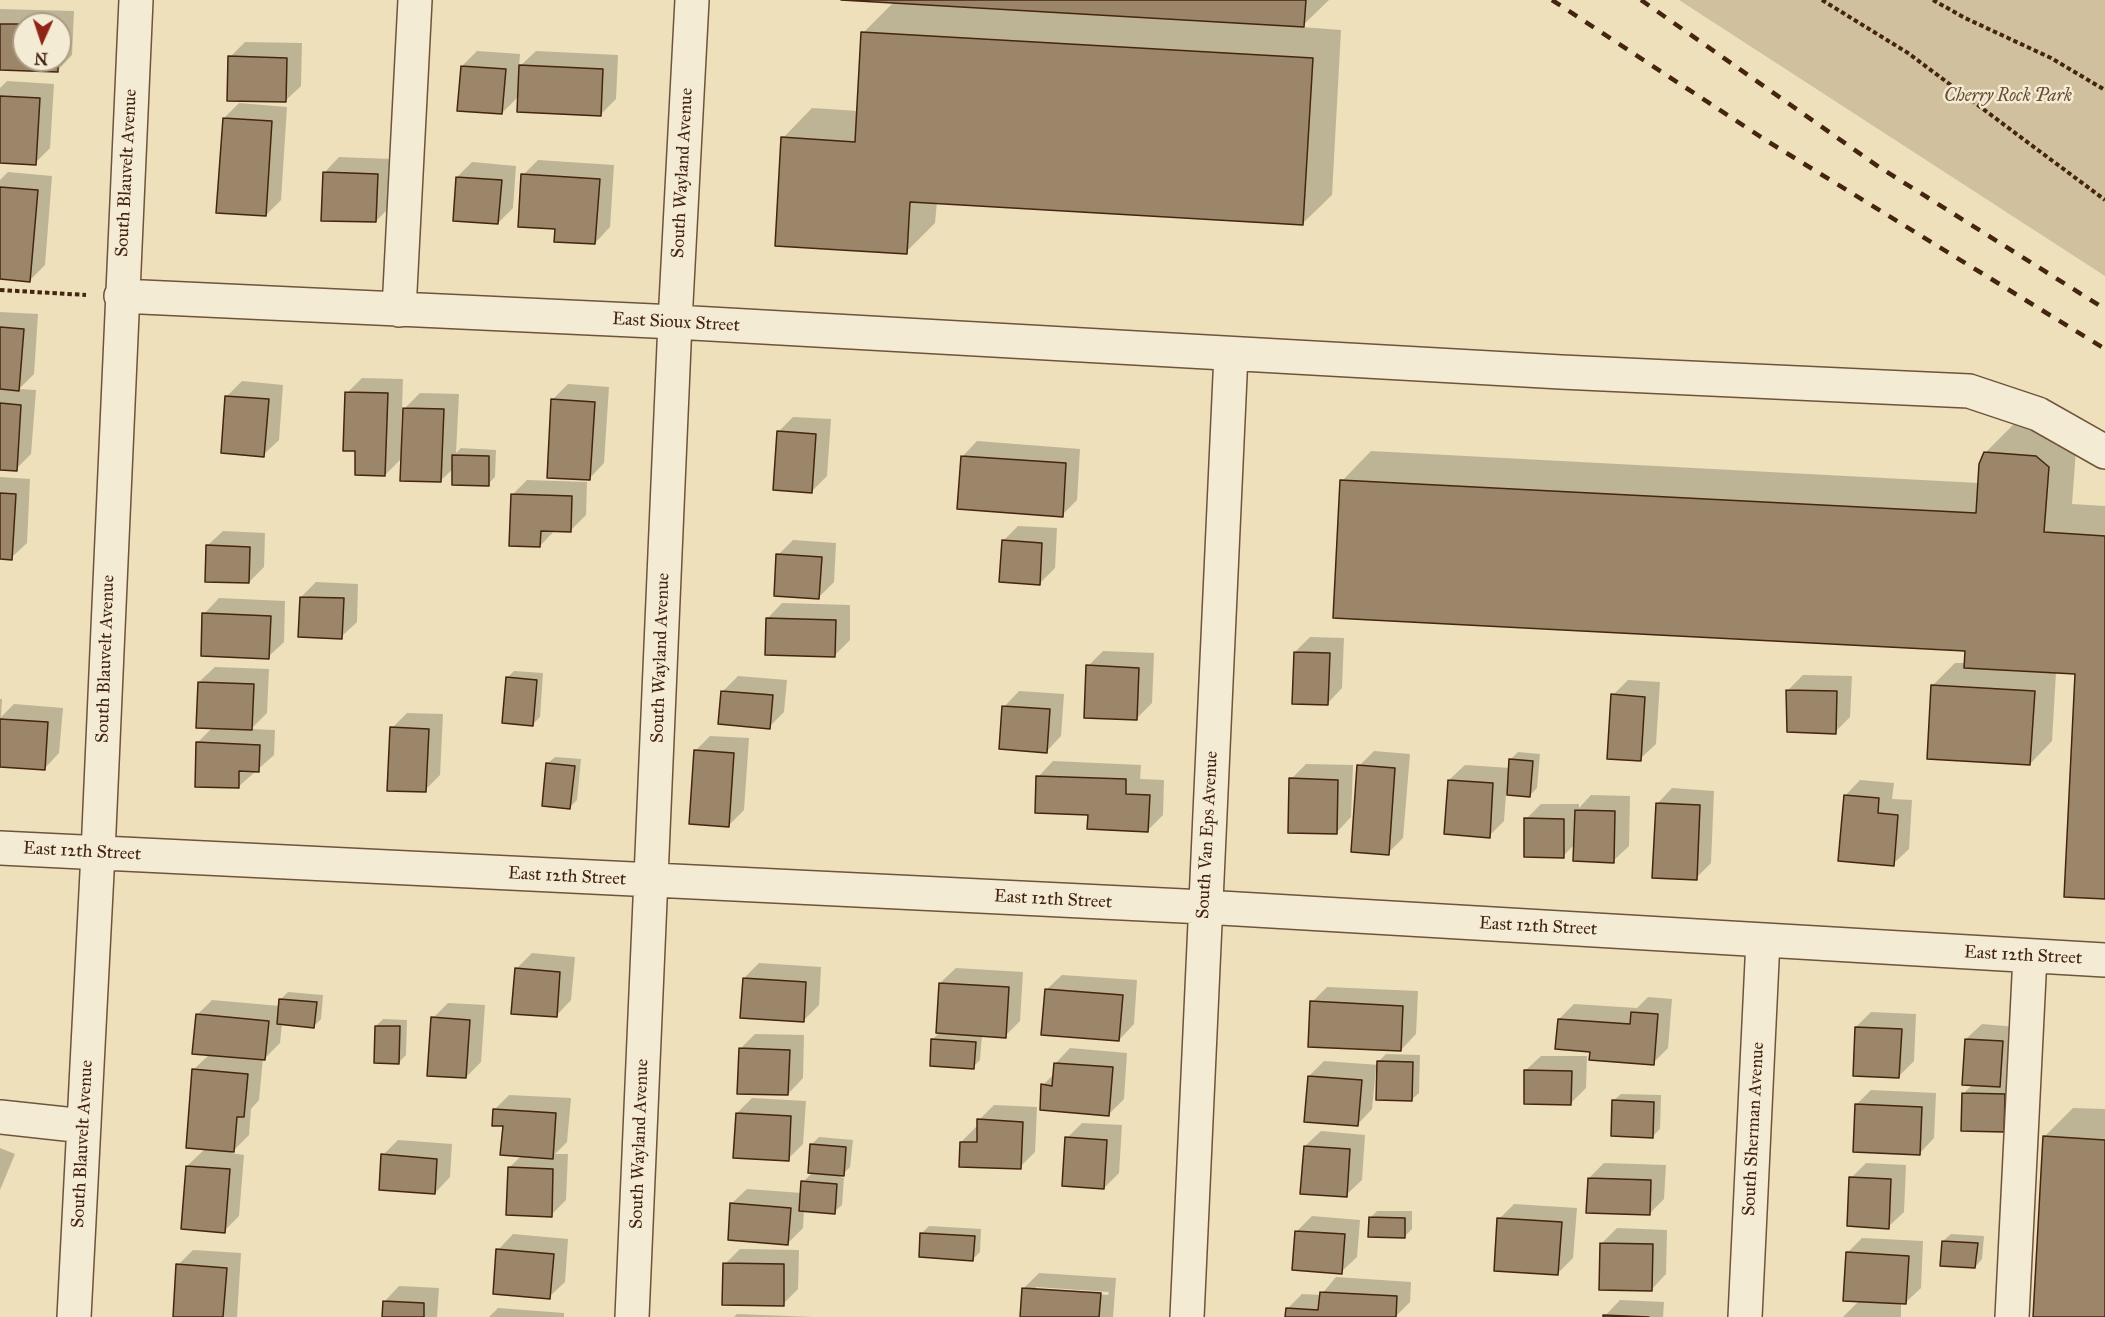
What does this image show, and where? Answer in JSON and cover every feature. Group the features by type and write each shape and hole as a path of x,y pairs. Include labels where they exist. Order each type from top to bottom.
{"street":[{"name":"South Blauvelt Avenue","path":"74,1317 98,853 136,0"},
{"path":"399,310 415,0"},
{"name":"South Wayland Avenue","path":"632,1317 675,322 692,0"},
{"name":"East Sioux Street","path":"122,296 675,322 1231,354 1969,391 2038,414 2105,452"},
{"name":"South Van Eps Avenue","path":"1187,1317 1231,354"},
{"name":"East 12th Street","path":"0,848 1204,907 2105,960"},
{"name":"South Sherman Avenue","path":"1745,1317 1763,940"},
{"path":"2012,1317 2030,956"},
{"path":"0,1117 84,1126"}],"path":[{"path":"1822,0 1908,53 2105,200"},
{"path":"1933,0 2051,58 2105,90"},
{"path":"0,290 122,296"}],"green space":[{"name":"Cherry Rock Park","path":"1679,0 2105,0 2105,276"}],"building":[{"path":"841,0 1306,0 1304,27"},
{"path":"0,24 12,24 12,70 0,70"},
{"path":"861,32 1313,58 1303,225 910,202 907,254 775,246 781,137 855,142"},
{"path":"228,56 287,58 286,102 227,101"},
{"path":"519,65 603,69 601,116 517,112"},
{"path":"461,66 506,69 502,114 457,111"},
{"path":"0,96 40,98 36,165 0,163"},
{"path":"223,118 272,121 266,216 216,213"},
{"path":"323,172 378,174 376,222 321,221"},
{"path":"521,174 600,179 595,244 554,242 555,229 518,227"},
{"path":"456,177 502,180 498,224 453,221"},
{"path":"0,187 38,190 30,282 0,279"},
{"path":"0,327 24,329 19,391 0,389"},
{"path":"345,392 388,393 385,476 355,475 355,451 343,451"},
{"path":"225,396 269,399 264,457 221,453"},
{"path":"551,399 595,402 590,480 547,478"},
{"path":"0,403 21,405 17,471 0,470"},
{"path":"403,408 444,409 441,482 400,481"},
{"path":"777,431 816,434 812,493 773,490"},
{"path":"1984,452 2036,456 2049,467 2044,532 2105,536 2105,899 2064,897 2075,674 1964,668 1965,651 1333,618 1340,480 1976,513 1979,464"},
{"path":"452,455 489,456 489,486 452,485"},
{"path":"961,456 1066,463 1063,517 957,509"},
{"path":"0,493 16,494 12,560 0,559"},
{"path":"511,494 572,496 571,532 541,531 540,547 509,546"},
{"path":"1002,540 1042,543 1040,585 999,582"},
{"path":"206,545 250,547 249,583 205,582"},
{"path":"776,554 822,557 819,599 774,596"},
{"path":"300,597 344,598 342,639 298,637"},
{"path":"202,613 271,616 269,659 201,656"},
{"path":"766,618 836,620 835,657 765,655"},
{"path":"1294,652 1330,653 1328,705 1292,704"},
{"path":"1086,665 1139,668 1137,720 1084,718"},
{"path":"506,677 537,680 533,726 502,723"},
{"path":"198,682 254,684 252,730 196,728"},
{"path":"1931,685 2035,691 2030,765 1927,759"},
{"path":"1786,690 1837,691 1836,734 1787,732"},
{"path":"721,691 773,695 770,729 718,724"},
{"path":"1611,694 1645,697 1641,761 1607,759"},
{"path":"1002,706 1050,709 1047,753 999,749"},
{"path":"0,719 48,722 45,770 0,767"},
{"path":"390,727 429,729 426,792 387,791"},
{"path":"196,742 260,745 259,772 239,771 239,788 195,787"},
{"path":"694,750 734,753 729,827 689,824"},
{"path":"1509,759 1533,761 1530,797 1507,795"},
{"path":"546,763 575,766 570,809 542,806"},
{"path":"1357,765 1395,768 1389,855 1351,852"},
{"path":"1036,776 1126,779 1126,794 1150,795 1148,832 1087,829 1088,815 1035,813"},
{"path":"1289,778 1338,780 1337,834 1288,833"},
{"path":"1448,780 1493,783 1490,838 1444,834"},
{"path":"1844,795 1879,798 1878,813 1898,815 1894,866 1838,861"},
{"path":"1656,803 1700,805 1697,880 1652,878"},
{"path":"1575,810 1615,811 1614,863 1573,861"},
{"path":"1524,818 1564,819 1564,858 1524,857"},
{"path":"515,968 560,972 557,1017 511,1014"},
{"path":"743,978 806,982 804,1022 740,1018"},
{"path":"939,983 1009,987 1006,1038 936,1033"},
{"path":"1045,989 1123,995 1119,1041 1041,1035"},
{"path":"279,999 317,1002 314,1028 277,1024"},
{"path":"1310,1001 1403,1006 1401,1051 1308,1047"},
{"path":"1631,1012 1658,1014 1654,1065 1589,1060 1590,1052 1555,1049 1558,1019 1630,1024"},
{"path":"196,1014 269,1021 265,1060 192,1054"},
{"path":"431,1017 470,1020 466,1078 427,1076"},
{"path":"375,1026 400,1026 399,1064 374,1063"},
{"path":"1855,1027 1902,1029 1899,1078 1853,1076"},
{"path":"931,1039 976,1042 974,1069 930,1066"},
{"path":"1965,1039 2003,1041 2000,1087 1962,1085"},
{"path":"739,1048 790,1050 788,1095 737,1094"},
{"path":"1377,1061 1413,1062 1412,1101 1376,1100"},
{"path":"1054,1063 1113,1067 1109,1116 1040,1110 1041,1084 1052,1086"},
{"path":"192,1069 248,1074 244,1117 237,1117 234,1152 186,1148"},
{"path":"1524,1070 1572,1071 1571,1105 1524,1104"},
{"path":"1308,1076 1362,1080 1358,1126 1304,1122"},
{"path":"1962,1093 2005,1094 2004,1132 1961,1131"},
{"path":"1612,1100 1654,1102 1653,1138 1611,1136"},
{"path":"1855,1104 1922,1107 1920,1155 1853,1152"},
{"path":"493,1109 556,1113 553,1159 500,1155 503,1126 492,1126"},
{"path":"736,1113 791,1116 789,1161 733,1158"},
{"path":"977,1119 1023,1122 1021,1169 959,1167 960,1142 977,1142"},
{"path":"2043,1136 2105,1140 2105,1317 2033,1317"},
{"path":"1065,1137 1107,1140 1104,1189 1062,1186"},
{"path":"810,1144 846,1147 844,1176 808,1173"},
{"path":"1304,1146 1350,1149 1347,1197 1300,1194"},
{"path":"381,1154 437,1159 435,1194 379,1190"},
{"path":"186,1166 230,1169 225,1233 181,1229"},
{"path":"508,1167 553,1169 552,1217 506,1215"},
{"path":"1849,1177 1891,1179 1889,1229 1847,1226"},
{"path":"1588,1178 1651,1180 1650,1215 1586,1213"},
{"path":"801,1181 837,1184 835,1214 799,1211"},
{"path":"730,1203 791,1208 788,1245 728,1240"},
{"path":"1369,1217 1405,1218 1405,1238 1368,1237"},
{"path":"1497,1218 1562,1222 1558,1275 1494,1271"},
{"path":"1295,1231 1345,1234 1342,1274 1292,1270"},
{"path":"920,1233 975,1236 973,1261 919,1257"},
{"path":"1942,1241 1978,1243 1975,1268 1940,1266"},
{"path":"1600,1243 1653,1244 1652,1291 1599,1290"},
{"path":"496,1249 554,1254 550,1299 493,1294"},
{"path":"1846,1252 1909,1256 1906,1304 1843,1301"},
{"path":"723,1263 784,1264 784,1306 722,1305"},
{"path":"176,1264 227,1268 223,1317 173,1317"},
{"path":"1022,1288 1101,1293 1099,1317 1020,1317"},
{"path":"1320,1292 1397,1296 1396,1317 1285,1317 1286,1308 1318,1310"},
{"path":"383,1301 424,1303 424,1317 382,1317"},
{"path":"1603,1315 1649,1317 1603,1317"}],"railway":[{"path":"1552,0 1767,141 2105,349"},
{"path":"1641,0 1879,167 2105,309"}]}
